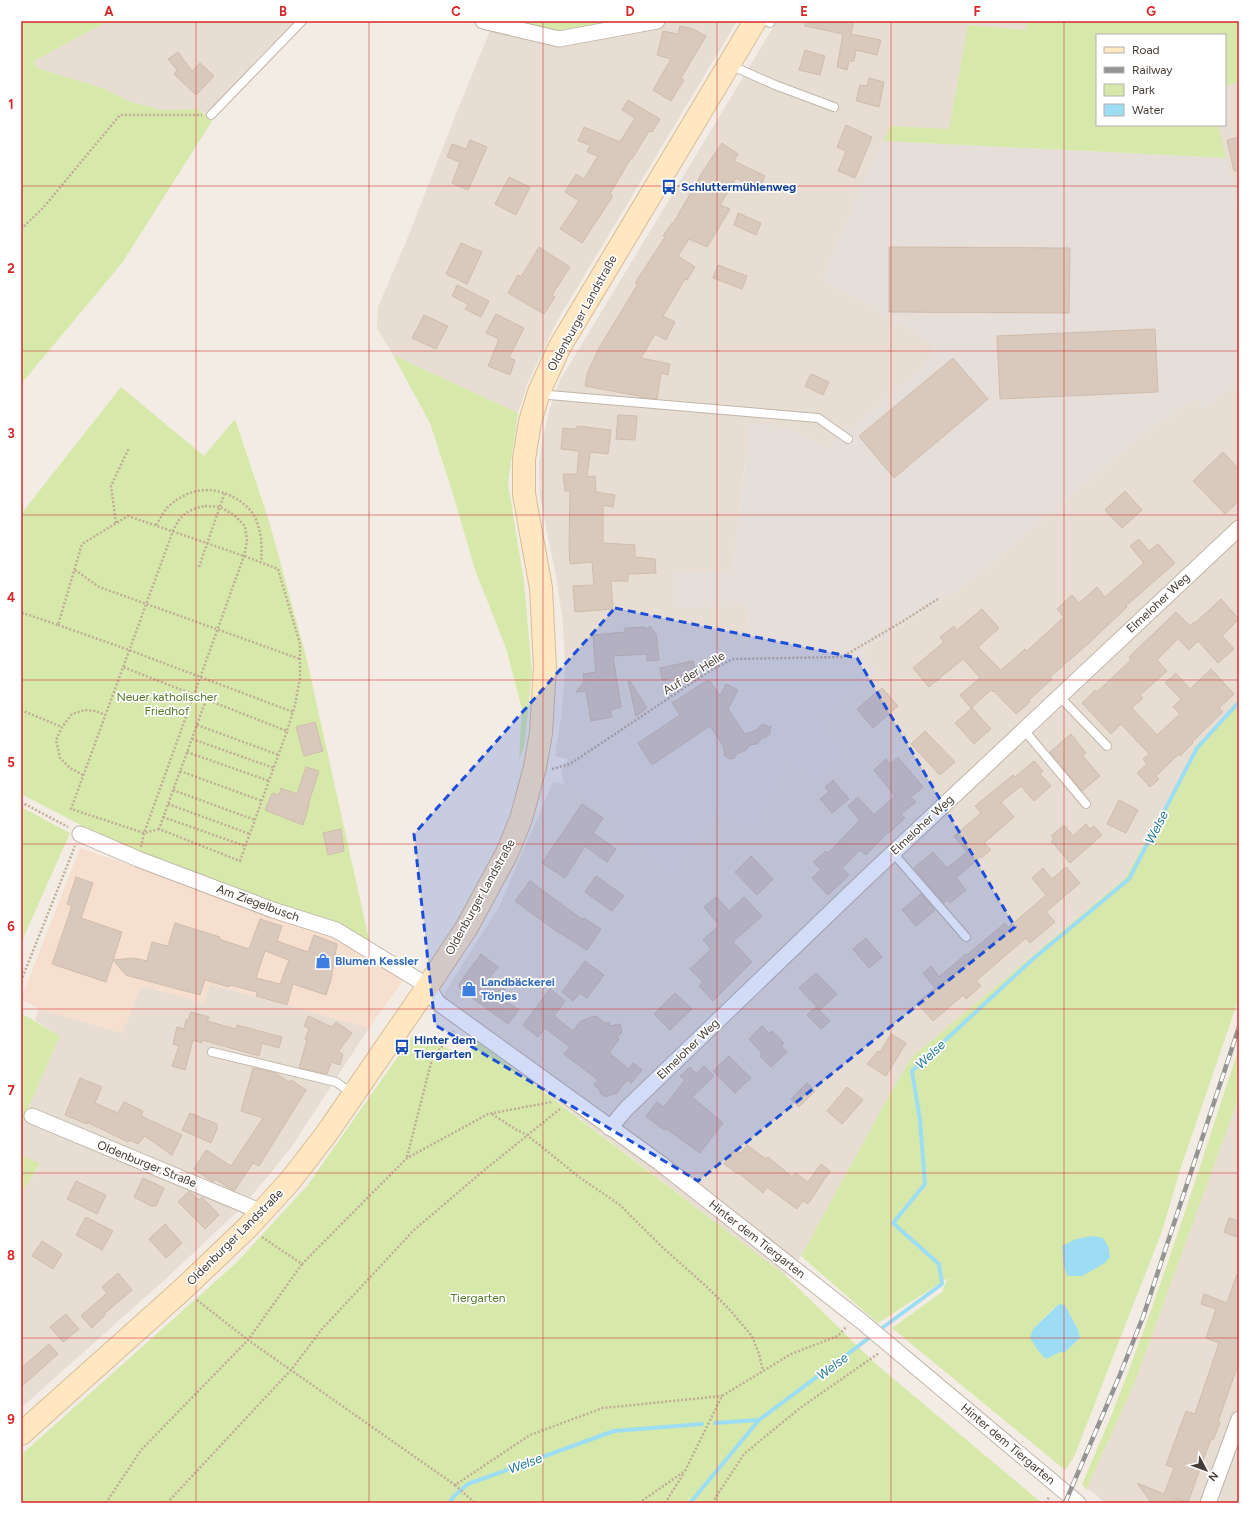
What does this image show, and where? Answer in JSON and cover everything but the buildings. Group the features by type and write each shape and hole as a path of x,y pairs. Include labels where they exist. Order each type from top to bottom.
{"main road":[{"name":"Oldenburger Landstraße","path":"21,1434 182,1290 255,1220 290,1181 354,1094 428,986 467,927 507,853 522,819 536,767 545,666 541,588 524,494 524,459 530,422 539,392 559,348 729,64 764,22"}],"street":[{"path":"483,21 559,39 657,21"},
{"name":"Elmeloher Weg","path":"610,1128 626,1109 893,853 1239,528"},
{"name":"Am Ziegelbusch","path":"80,834 138,860 273,910 336,930 428,986"},
{"name":"Hinter dem Tiergarten","path":"428,986 438,1002 660,1163 858,1318 889,1346 924,1373 1078,1503"},
{"name":"Oldenburger Straße","path":"32,1116 255,1220"},
{"path":"1208,1503 1239,1419"}],"lane":[{"path":"211,115 302,21"},
{"path":"729,64 776,85 834,107"},
{"path":"539,392 549,395 818,418 848,439"},
{"path":"1060,696 1107,746"},
{"path":"1024,730 1086,804"},
{"path":"893,853 966,936"},
{"path":"212,1052 336,1082 354,1094"}],"path":[{"path":"21,229 43,208 120,115 211,115"},
{"path":"116,523 111,486 129,448"},
{"path":"156,525 167,508 184,495 205,489 225,492 243,502 256,519 262,541 261,562"},
{"path":"199,567 225,492"},
{"path":"58,625 82,544 128,516 156,525 173,531 207,543 244,556 261,562 278,569 300,644 300,678 288,731 240,862 159,829 144,833 71,809 173,531 180,518 192,509 206,506 220,507 234,515 245,526 247,541 244,556 218,630 144,833 138,860"},
{"path":"75,570 99,587 300,659"},
{"name":"Auf der Helle","path":"536,767 548,770 570,764 711,670 733,659 842,656 900,624 938,599"},
{"path":"21,618 23,613 58,625 129,650 293,712"},
{"path":"122,667 288,731"},
{"path":"159,829 206,700"},
{"path":"21,710 62,727"},
{"path":"84,775 70,768 60,758 56,740 62,727 72,714 85,710 96,711 105,715"},
{"path":"197,725 279,754"},
{"path":"192,739 274,768"},
{"path":"187,752 269,781"},
{"path":"180,771 262,801"},
{"path":"173,790 255,820"},
{"path":"21,802 80,834 21,981"},
{"path":"168,804 250,834"},
{"path":"163,817 245,846"},
{"path":"407,1158 432,1059 463,1020"},
{"path":"106,1503 140,1450 248,1340 302,1264 407,1158 488,1114 573,1099"},
{"path":"167,1503 291,1370 322,1329 414,1230 482,1172 573,1099"},
{"path":"492,1113 515,1129 527,1135 579,1177 620,1206 729,1308 752,1336 759,1354 763,1371"},
{"path":"255,1220 302,1264"},
{"path":"197,1299 248,1340 455,1485 475,1503"},
{"path":"455,1485 530,1434 604,1408 722,1396 791,1354 838,1336 858,1318"},
{"path":"712,1503 744,1454 800,1408 889,1346"},
{"path":"665,1503 685,1471 722,1396"},
{"path":"639,1503 685,1471"}],"highlighted area":[{"path":"615,608 857,658 1015,927 698,1181 435,1025 414,834"}],"shaded area":[{"path":"108,21 305,21 223,106 212,121 198,109 161,110 131,102 102,88 37,68 34,61"},
{"path":"494,21 737,21 557,321 528,382 518,413 393,355 377,328 378,307 408,237"},
{"path":"777,21 1027,21 1026,30 968,25 949,130 890,126 857,196 822,279 936,346 923,367 827,448 787,427 745,462 732,573 673,607 747,606 749,653 718,661 634,720 568,759 555,756 562,711 565,667 563,623 556,576 540,498 539,464 542,441 550,408 559,382"},
{"path":"1239,82 1239,215 1218,126 1226,126 1226,86"},
{"path":"883,141 1226,158 1239,215 1239,383 1205,409 1194,400 1144,434 969,583 862,651 878,670 818,718 844,752 819,778 788,761 754,833 719,811 674,874 616,832 624,822 564,784 561,771 568,759 634,720 718,661 749,653 747,606 673,608 673,571 732,573 750,423 787,427 827,448 923,367 936,346 822,279 857,196"},
{"path":"1239,383 1239,700 1197,747 1125,878 912,1057 891,1092 801,1256 785,1275 435,1008 499,907 553,782 564,784 624,822 616,832 674,874 719,811 754,833 788,761 818,718 877,671 862,651 969,583 1144,434 1194,400 1205,408"},
{"path":"80,848 343,939 406,977 369,1028 210,984 204,1003 141,986 122,1033 39,1009 21,999"},
{"path":"210,984 369,1028 292,1146 240,1209 170,1275 21,1408 21,1194 40,1165 21,1155 21,1124 60,1036 35,1020 39,1009 122,1033 141,986 203,1002"},
{"path":"1239,1097 1239,1503 1106,1503 1091,1491 1086,1490 1134,1384"}],"green space":[{"path":"21,21 108,21 34,61 37,68 102,88 131,102 161,110 198,109 212,121 122,263 21,384"},
{"path":"505,21 620,21 547,32"},
{"path":"1027,21 1239,21 1239,82 1226,86 1226,34 1096,34 1096,126 1218,126 1226,158 883,141 890,126 949,129 968,25 1026,30"},
{"path":"393,355 518,413 508,483 524,582 532,672 524,748 519,759 522,709 506,648 475,570 453,494 430,423"},
{"name":"Neuer katholischer Friedhof","path":"121,387 204,456 235,419 269,521 306,656 370,944 150,861 21,794 21,514"},
{"path":"1239,700 1239,998 1181,1167 1162,1231 1074,1457 1065,1470 892,1328 942,1292 948,1278 878,1323 801,1256 891,1092 912,1057 1125,878 1197,747","holes":["1065,1305 1078,1330 1080,1338 1065,1352 1060,1352 1046,1359 1033,1329 1053,1309"]},
{"path":"21,807 70,833 21,943"},
{"path":"21,1013 60,1036 21,1124"},
{"name":"Tiergarten","path":"413,1035 467,1056 478,1042 785,1275 877,1365 1042,1503 21,1503 21,1455 236,1263 307,1186"},
{"path":"1239,1048 1239,1097 1134,1384 1086,1490 1082,1484 1126,1377 1166,1268"},
{"path":"21,1155 40,1164 21,1194"}],"water":[{"path":"1093,1236 1103,1238 1108,1246 1110,1257 1105,1263 1082,1276 1068,1276 1064,1268 1062,1246 1076,1239"},
{"path":"1059,1304 1065,1305 1078,1330 1080,1338 1065,1352 1060,1352 1046,1359 1039,1352 1030,1338 1033,1329"}],"waterway":[{"name":"Welse","path":"878,1331 942,1284 939,1264 893,1223 925,1184 920,1120 912,1071 1033,959 1129,879 1197,748 1239,702"},
{"name":"Welse","path":"690,1503 759,1420 873,1335"},
{"name":"Welse","path":"715,1423 759,1420"},
{"name":"Welse","path":"450,1503 453,1497 468,1484 614,1431 702,1424"}],"railway":[{"path":"1065,1503 1143,1317 1239,1027"}],"place":[{"name":"Schluttermühlenweg","path":"669,187"},
{"name":"Blumen Kessler","path":"323,961"},
{"name":"Landbäckerei Tönjes","path":"469,989"},
{"name":"Hinter dem Tiergarten","path":"402,1047"}]}
